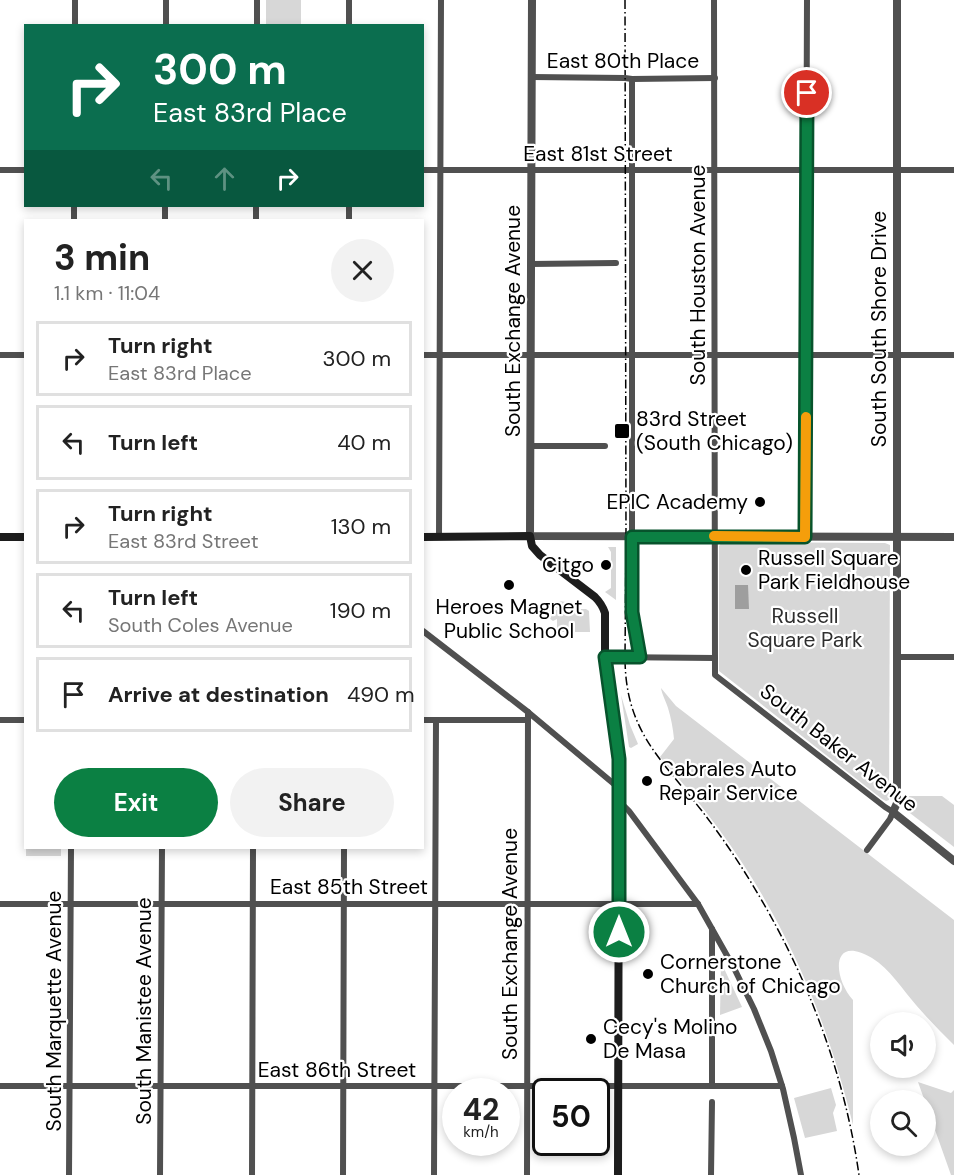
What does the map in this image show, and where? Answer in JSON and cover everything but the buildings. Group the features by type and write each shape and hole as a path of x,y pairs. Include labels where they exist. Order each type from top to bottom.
{"main road":[{"path":"424,537 530,536 532,546 540,555 595,597 605,613 605,657 618,748 620,790 618,1175"},
{"path":"0,537 24,537"}],"street":[{"path":"75,0 75,24"},
{"path":"166,0 166,24"},
{"path":"257,0 257,24"},
{"path":"349,0 349,24"},
{"path":"439,537 441,0"},
{"name":"South Exchange Avenue","path":"530,536 532,0"},
{"name":"South Houston Avenue","path":"714,0 715,658"},
{"path":"805,537 807,0"},
{"name":"South South Shore Drive","path":"893,812 897,803 897,0"},
{"name":"East 80th Place","path":"532,77 715,78"},
{"path":"632,79 632,612 640,657"},
{"path":"0,170 24,170"},
{"name":"East 81st Street","path":"424,170 954,170"},
{"path":"531,264 616,263"},
{"path":"0,355 24,355"},
{"path":"424,355 954,355"},
{"path":"530,446 605,446"},
{"path":"530,536 954,537"},
{"path":"424,632 620,790"},
{"path":"605,657 715,658"},
{"path":"896,657 954,657"},
{"name":"South Baker Avenue","path":"715,658 715,675 954,861"},
{"path":"424,720 528,716"},
{"name":"South Exchange Avenue","path":"527,1175 528,716"},
{"path":"0,720 24,720"},
{"path":"434,1175 436,720"},
{"path":"620,802 698,904 754,1009 783,1088 801,1175"},
{"path":"867,849 893,812"},
{"name":"South Marquette Avenue","path":"69,1175 71,849"},
{"name":"South Manistee Avenue","path":"160,1175 162,849"},
{"path":"252,1175 253,849"},
{"path":"343,1175 344,849"},
{"name":"East 85th Street","path":"0,904 698,904"},
{"path":"712,928 712,1086"},
{"name":"East 86th Street","path":"0,1086 712,1086 783,1088"},
{"path":"711,1175 712,1102"}],"green space":[{"path":"266,0 301,0 301,24 266,24"},
{"name":"Russell Square Park","path":"722,542 885,543 890,545 889,800 882,799 719,671 719,546"},
{"path":"608,547 616,547 616,600 605,592 611,588 611,552"},
{"path":"559,601 566,602 569,609 589,611 590,632 561,632 557,629 557,619 541,620 542,606 548,605 557,610 555,608"},
{"path":"661,688 676,706 954,920 954,1045 936,1026 936,1012 922,1012 890,973 872,958 858,952 848,951 839,961 842,981 853,1000 853,1125 830,1045 783,933 742,862 697,801 660,757 674,739 670,716"},
{"path":"621,695 638,744 631,748 629,747"},
{"path":"906,796 942,796 954,805 954,847 906,810"},
{"path":"26,849 61,849 61,856 26,856"},
{"path":"721,962 742,1007 720,1015"},
{"path":"918,1082 951,1093 954,1090 954,1175 951,1175 936,1133 936,1090 921,1090"},
{"path":"831,1088 836,1105 833,1113 837,1131 805,1138 794,1098"}],"shaded area":[{"path":"735,585 748,585 749,609 735,609"}],"railway":[{"path":"625,0 625,657 631,704 648,742 731,851 758,894 793,960 809,995 834,1065 853,1138 859,1175"}],"slow traffic":[{"path":"714,536 805,537 806,417"}],"place":[{"name":"83rd Street (South Chicago)","path":"622,431"},
{"name":"EPIC Academy","path":"760,502"},
{"name":"Citgo","path":"606,565"},
{"name":"Russell Square Park Fieldhouse","path":"746,570"},
{"name":"Heroes Magnet Public School","path":"509,585"},
{"name":"Cabrales Auto Repair Service","path":"647,781"},
{"name":"Cornerstone Church of Chicago","path":"648,974"},
{"name":"Cecy's Molino De Masa","path":"591,1039"}],"route":[{"path":"619,932 619,759 605,657 640,657 632,612 632,537 805,537 807,93"}]}
